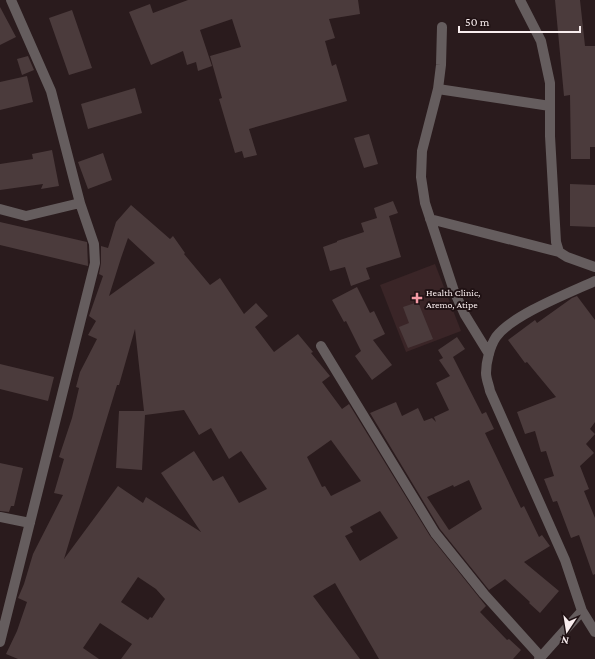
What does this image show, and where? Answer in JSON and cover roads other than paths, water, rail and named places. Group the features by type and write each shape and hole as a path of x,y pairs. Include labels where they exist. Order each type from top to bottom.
{"street":[{"path":"0,642 95,263 94,244 80,203 51,91 11,0"},
{"path":"520,0 541,41 550,83 556,242 559,252"},
{"path":"442,27 441,64 438,88 422,151 421,177 425,203 454,291 465,315 489,354"},
{"path":"438,88 550,106"},
{"path":"0,210 26,216 80,203"},
{"path":"430,218 559,252 567,257 595,267"},
{"path":"595,281 528,313 510,324 496,337 489,354 486,373 490,391 565,560 582,611 595,632"},
{"path":"321,346 435,533 484,594 540,658 582,611"},
{"path":"0,517 30,523"}],"place":[{"name":"Health Clinic, Aremo, Atipe","path":"417,298"}]}
